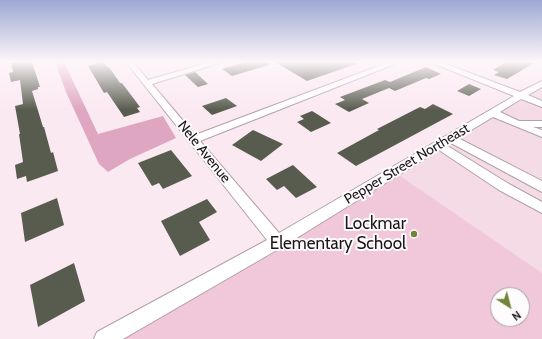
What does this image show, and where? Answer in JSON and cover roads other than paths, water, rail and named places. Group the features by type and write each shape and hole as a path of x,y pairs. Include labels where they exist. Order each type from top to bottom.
{"street":[{"name":"Nele Avenue","path":"142,78 194,139 277,242"},
{"path":"146,83 164,78"},
{"path":"194,139 355,78"},
{"path":"474,78 542,104"},
{"name":"Pepper Street Northeast","path":"104,339 277,242 542,83"},
{"path":"493,113 542,134"},
{"path":"517,124 542,124"},
{"path":"444,142 542,186"},
{"path":"444,142 504,187 542,208"}],"place":[{"name":"Lockmar Elementary School","path":"414,234"}]}
